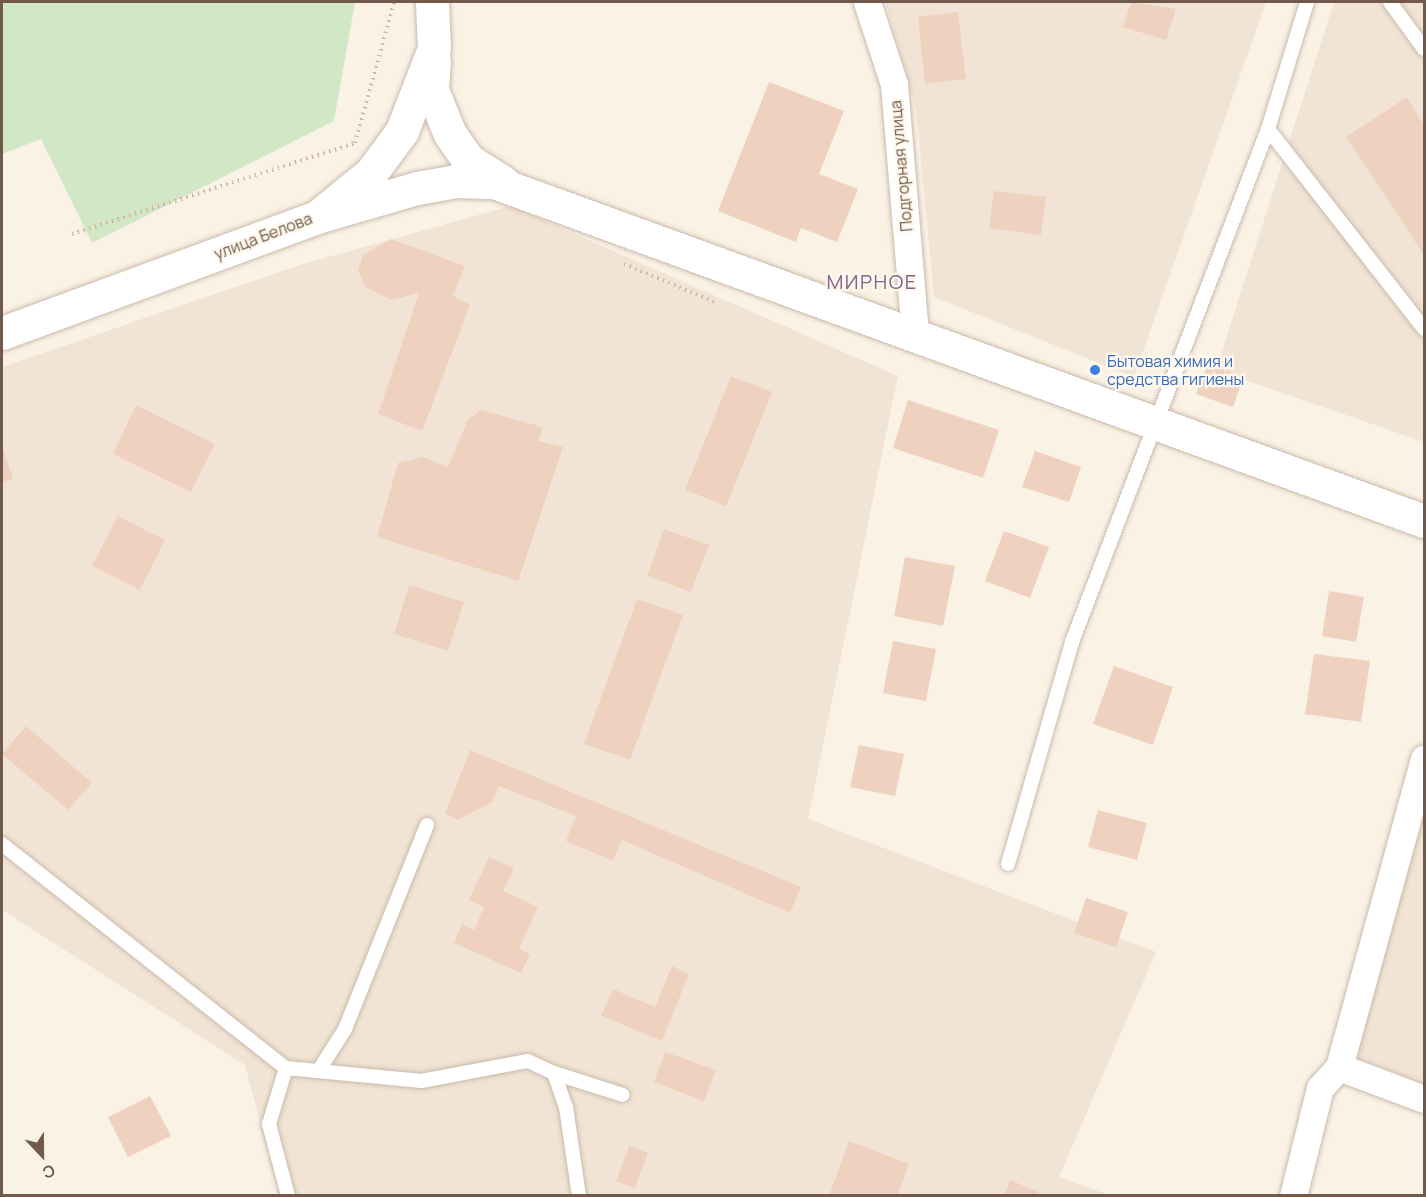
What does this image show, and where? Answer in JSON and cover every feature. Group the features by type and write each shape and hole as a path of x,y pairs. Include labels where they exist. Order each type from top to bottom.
{"main road":[{"name":"улица Белова","path":"2,333 316,217 371,173 402,131 435,48 432,2"},
{"path":"435,48 432,90 450,134 468,160 512,188"},
{"path":"316,217 456,180 512,188 1425,521"}],"street":[{"name":"Подгорная улица","path":"867,2 894,84 915,334"},
{"path":"1293,1196 1320,1088 1339,1067 1425,758"},
{"path":"1339,1067 1425,1099"}],"lane":[{"path":"1008,864 1071,642 1268,129 1307,2"},
{"path":"1390,2 1425,49"},
{"path":"1268,129 1425,329"},
{"path":"319,1070 345,1029 427,825"},
{"path":"2,844 286,1068 421,1081 528,1061 623,1095"},
{"path":"286,1068 269,1124 288,1196"},
{"path":"554,1072 566,1107 579,1196"}],"path":[{"path":"72,234 355,143 394,2"},
{"path":"616,261 715,302"}],"shaded area":[{"path":"886,2 1266,2 1134,377 934,297 916,109"},
{"path":"1334,2 1424,2 1424,442 1216,370"},
{"path":"511,206 898,376 808,819 1156,952 1059,1177 1109,1195 279,1195 245,1065 2,910 2,367 303,264"},
{"path":"1424,785 1424,1084 1355,1058"}],"green space":[{"path":"2,2 355,2 334,121 92,243 41,139 2,154"}],"building":[{"path":"1131,2 1176,9 1166,40 1123,27"},
{"path":"958,12 966,79 925,84 918,17"},
{"path":"769,82 844,111 819,174 858,189 837,242 801,228 796,242 718,211"},
{"path":"1407,97 1424,125 1424,255 1346,137"},
{"path":"994,191 1046,197 1041,235 989,228"},
{"path":"391,239 465,266 453,296 470,305 422,431 378,414 419,293 391,300 365,287 358,270 363,255"},
{"path":"1208,363 1231,371 1228,379 1241,384 1233,407 1196,394"},
{"path":"731,376 772,392 726,506 685,490"},
{"path":"908,400 999,430 983,478 893,448"},
{"path":"136,405 215,444 191,492 113,454"},
{"path":"481,410 543,427 538,441 563,447 518,581 377,537 398,463 423,457 448,467 468,419"},
{"path":"2,446 13,479 2,482"},
{"path":"1035,451 1081,467 1069,502 1022,487"},
{"path":"118,516 165,540 140,590 92,566"},
{"path":"664,529 709,545 691,592 647,576"},
{"path":"1004,531 1049,547 1030,598 985,581"},
{"path":"905,557 955,566 943,626 894,616"},
{"path":"409,585 464,602 448,651 394,634"},
{"path":"1329,591 1364,597 1356,642 1322,636"},
{"path":"637,599 683,615 630,760 584,744"},
{"path":"893,641 936,649 926,701 883,693"},
{"path":"1314,654 1370,661 1361,722 1305,714"},
{"path":"1114,666 1173,687 1153,745 1093,724"},
{"path":"26,726 92,783 68,810 2,754"},
{"path":"859,745 904,754 895,796 850,787"},
{"path":"470,750 801,887 790,913 622,840 613,861 566,841 576,816 499,786 492,802 458,820 445,814"},
{"path":"1098,810 1147,823 1137,860 1088,847"},
{"path":"489,857 514,868 503,891 538,907 519,949 530,954 521,973 454,943 462,924 474,930 484,907 469,900"},
{"path":"1086,898 1128,912 1116,947 1074,933"},
{"path":"672,966 689,974 662,1041 601,1016 613,989 655,1007"},
{"path":"665,1052 716,1070 704,1101 654,1082"},
{"path":"150,1096 171,1136 128,1157 108,1117"},
{"path":"849,1141 909,1164 897,1196 829,1196"},
{"path":"629,1146 648,1153 635,1188 616,1181"},
{"path":"1010,1180 1039,1192 1037,1196 1004,1196"}],"place":[{"name":"Бытовая химия и средства гигиены","path":"1095,370"}],"district":[{"name":"МИРНОЕ","path":"872,281"}]}
